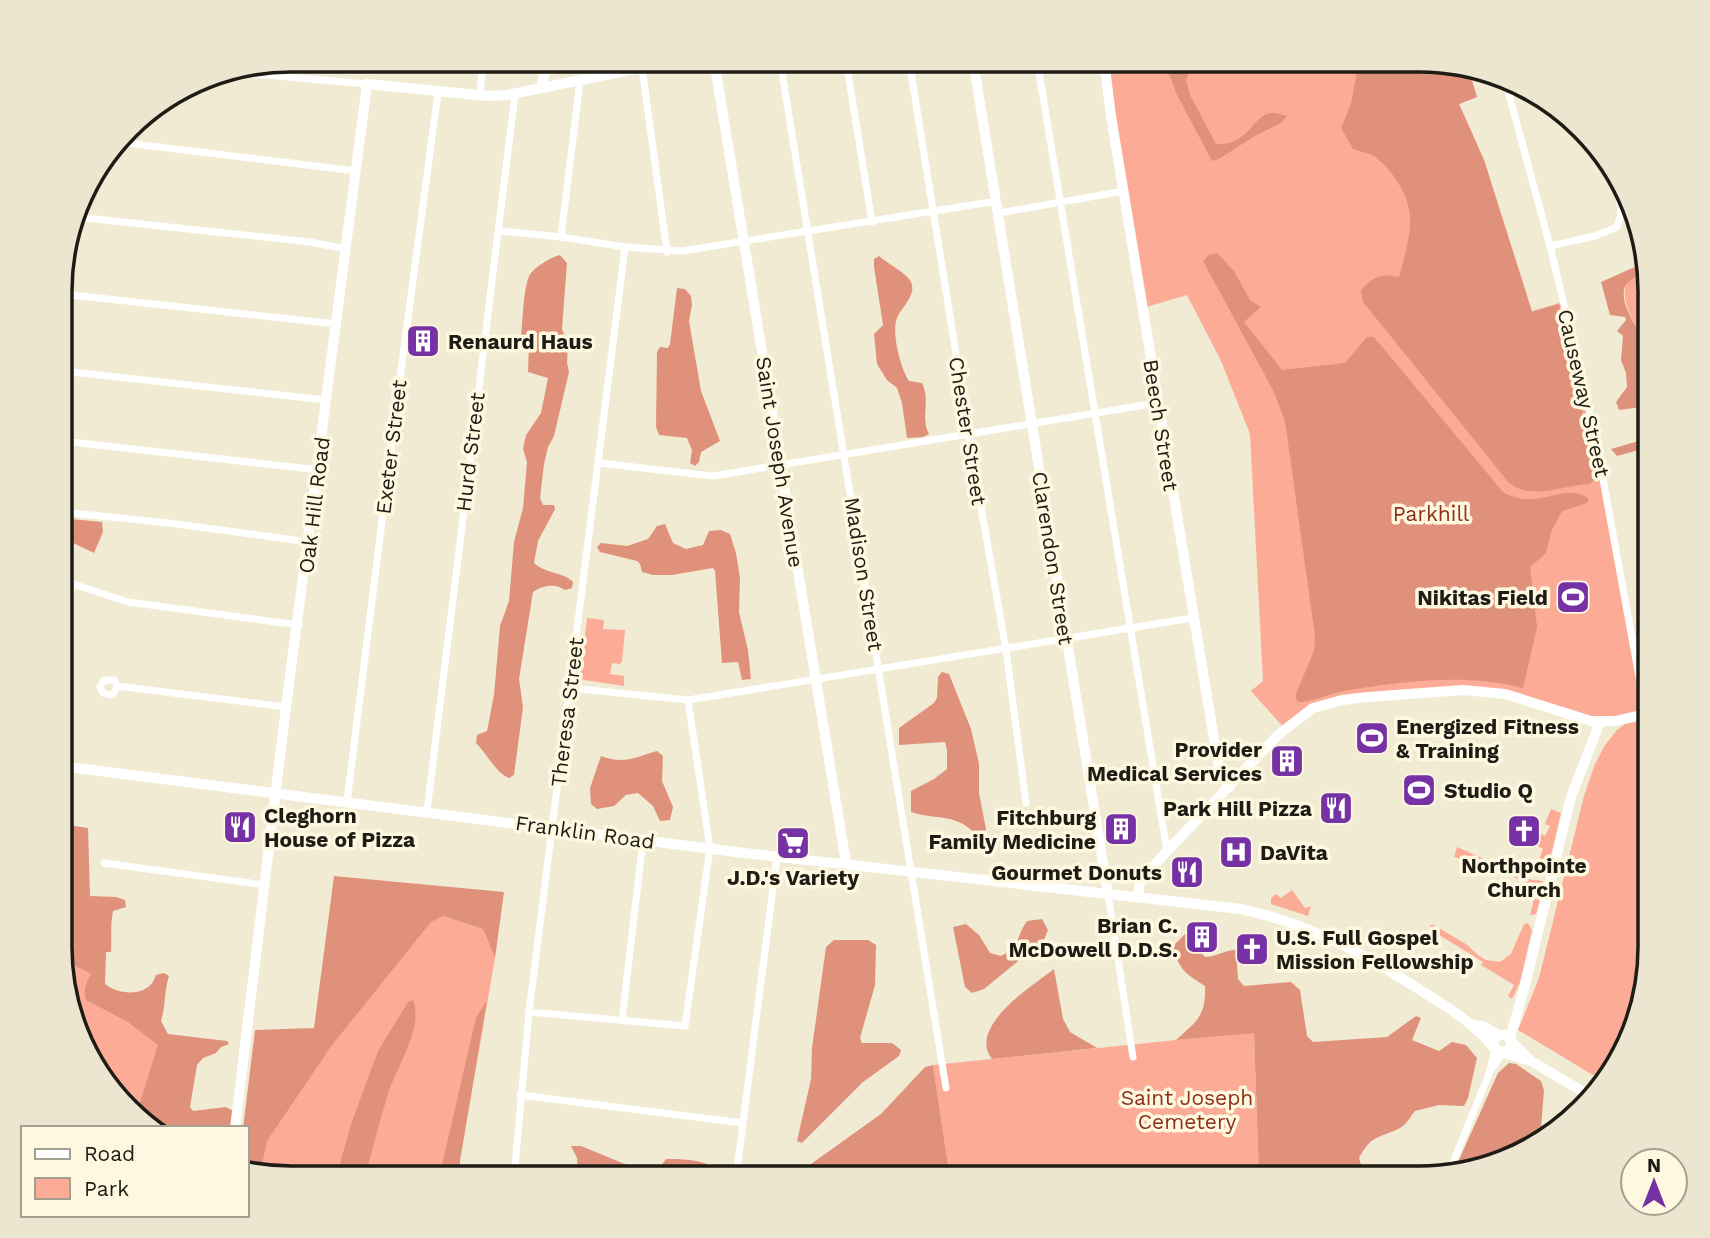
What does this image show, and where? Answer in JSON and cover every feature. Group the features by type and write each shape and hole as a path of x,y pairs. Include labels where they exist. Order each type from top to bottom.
{"street":[{"path":"480,95 482,72"},
{"path":"541,86 545,72"},
{"path":"260,74 480,95 515,94 541,86 580,81 613,72"},
{"path":"643,72 667,251"},
{"name":"Saint Joseph Avenue","path":"716,72 846,863"},
{"name":"Madison Street","path":"782,72 946,1088"},
{"path":"848,72 872,222"},
{"name":"Chester Street","path":"911,72 1006,650 1026,803"},
{"name":"Clarendon Street","path":"976,72 1133,1057"},
{"path":"1040,72 1167,851"},
{"name":"Beech Street","path":"1106,72 1192,618 1218,763 1229,788"},
{"path":"561,237 580,81"},
{"name":"Oak Hill Road","path":"235,1126 286,707 299,625 368,84"},
{"name":"Causeway Street","path":"1508,91 1550,246 1594,430 1638,661"},
{"name":"Exeter Street","path":"347,803 438,92"},
{"name":"Hurd Street","path":"427,811 515,94"},
{"path":"129,143 356,171"},
{"path":"999,213 1124,191"},
{"path":"500,231 667,251 809,232 997,201"},
{"path":"1550,246 1595,236 1617,227 1621,214 1620,203"},
{"path":"84,217 310,242 346,249"},
{"name":"Theresa Street","path":"515,1166 529,1012 625,247"},
{"path":"72,294 337,324"},
{"path":"72,372 326,400"},
{"path":"599,463 713,476 1157,403"},
{"path":"72,442 319,470"},
{"path":"72,513 309,542"},
{"path":"72,587 73,584 128,602 299,625"},
{"path":"570,688 688,700 1192,618"},
{"path":"117,687 286,707"},
{"path":"1138,896 1140,882 1167,851 1278,735 1313,708 1342,700 1423,692 1486,691 1526,700 1575,718 1600,722 1638,716"},
{"path":"529,1012 685,1026 710,848 688,700"},
{"path":"1505,1037 1524,989 1571,797 1600,722"},
{"name":"Franklin Road","path":"72,767 981,881 1241,909 1299,924 1352,948 1475,1025"},
{"path":"622,1020 643,840"},
{"path":"738,1166 777,856"},
{"path":"104,863 265,885"},
{"path":"1475,1025 1505,1037 1531,1061 1583,1092"},
{"path":"1475,1025 1500,1050 1531,1061"},
{"path":"1500,1050 1511,1047 1505,1037"},
{"path":"1500,1050 1494,1038 1505,1037"},
{"path":"1453,1163 1500,1050"},
{"path":"520,1095 743,1123"}],"green space":[{"name":"Parkhill","path":"1106,72 1434,72 1471,78 1477,97 1459,104 1484,160 1532,311 1563,302 1599,455 1638,671 1638,716 1600,722 1487,691 1327,703 1285,729 1251,691 1263,681 1250,434 1221,361 1187,295 1143,308"},
{"path":"1168,72 1189,72 1186,80 1190,95 1216,144 1227,143 1243,136 1264,115 1272,113 1287,116 1281,123 1212,161 1176,93"},
{"path":"1357,72 1434,72 1471,78 1477,97 1459,104 1484,160 1532,312 1559,304 1594,463 1595,479 1590,484 1548,491 1528,491 1509,483 1363,302 1361,291 1373,279 1388,275 1399,277 1408,240 1410,217 1403,191 1393,175 1374,156 1353,149 1341,128 1351,104"},
{"path":"1217,253 1234,271 1250,300 1261,307 1244,322 1282,370 1345,363 1367,337 1374,337 1503,492 1516,498 1528,499 1570,493 1589,499 1587,503 1562,511 1551,532 1546,553 1530,567 1537,627 1523,688 1479,681 1434,680 1366,687 1298,702 1295,696 1314,651 1315,636 1285,421 1273,390 1203,261 1209,255"},
{"path":"560,255 567,263 562,329 568,344 569,372 554,436 544,464 540,498 543,505 554,505 555,509 538,541 534,563 573,582 572,588 565,590 549,586 533,592 519,679 523,707 514,775 509,778 496,768 476,743 477,735 487,731 494,695 500,626 509,601 514,542 523,508 527,462 523,449 526,435 541,413 548,378 528,372 529,345 521,336 525,294 531,273 544,262"},
{"path":"879,256 903,273 912,284 911,295 897,318 895,332 900,360 909,381 922,383 925,390 925,421 929,434 923,437 907,438 897,388 887,380 877,364 874,334 883,325 874,267 874,259"},
{"path":"1637,266 1638,276 1627,283 1624,297 1638,330 1638,408 1619,410 1616,402 1627,387 1621,360 1623,336 1617,331 1626,320 1625,317 1610,315 1601,282"},
{"path":"1638,276 1638,331 1625,296 1625,287"},
{"path":"677,288 685,289 691,296 689,321 701,391 720,441 701,452 699,462 695,466 690,463 692,450 687,438 659,435 656,427 657,352 660,347 668,348 670,344"},
{"path":"1638,441 1638,450 1617,456 1611,449"},
{"path":"72,519 102,522 103,532 94,553 72,542"},
{"path":"665,524 673,543 686,549 703,545 709,531 721,530 730,534 740,578 739,612 748,650 751,679 742,680 738,662 722,663 713,568 672,575 653,575 642,572 637,561 600,552 597,547 601,543 627,546 648,539 657,526"},
{"path":"587,618 604,620 603,629 625,630 622,661 620,664 612,663 610,674 624,676 624,686 580,678"},
{"path":"942,672 949,674 971,729 979,764 979,793 986,829 984,835 978,837 955,820 911,812 911,791 947,769 947,750 945,742 899,745 899,728 934,703 937,698 938,677"},
{"path":"1638,721 1638,962 1627,1018 1609,1057 1596,1077 1518,1030 1539,978 1584,796 1595,764 1605,745 1625,724"},
{"path":"657,751 663,756 662,781 673,807 670,820 660,821 653,806 638,793 626,795 614,806 597,809 591,804 590,788 601,756 623,760"},
{"path":"1551,809 1561,813 1549,864 1545,866 1538,862 1543,849 1536,845 1541,834 1545,836 1550,826 1545,824"},
{"path":"72,826 88,828 90,896 125,900 126,907 113,911 111,952 106,952 105,984 118,991 141,991 153,982 156,975 164,973 169,976 161,1021 168,1034 227,1041 229,1044 203,1058 197,1065 190,1107 193,1111 226,1107 233,1111 231,1126 164,1126 139,1105 158,1045 128,1022 86,1000 86,987 91,974 72,962"},
{"path":"1457,847 1532,880 1542,881 1544,885 1536,914 1530,915 1536,890 1532,885 1464,855 1461,859 1454,857"},
{"path":"334,876 504,892 495,958 483,929 443,916 431,922 332,1045 267,1141 263,1164 248,1162 248,1126 243,1126 255,1030 314,1028"},
{"path":"1292,890 1305,908 1311,906 1308,916 1271,904 1271,898 1276,894 1281,898"},
{"path":"433,913 483,929 495,958 460,1166 276,1166 256,1163 269,1109"},
{"path":"1042,919 1048,930 1044,940 984,989 972,993 965,987 953,927 966,924 979,935 990,953 1001,956 1015,945 1027,921"},
{"path":"1528,923 1532,930 1520,982 1512,999 1508,996 1514,985 1481,965 1483,962 1436,933 1430,926 1432,924 1466,944 1486,960 1500,962 1511,954 1524,924"},
{"path":"1185,934 1205,957 1236,950 1238,979 1244,986 1291,982 1300,990 1307,1036 1313,1042 1387,1037 1416,1016 1421,1018 1412,1040 1439,1051 1452,1042 1466,1045 1477,1058 1464,1106 1439,1105 1415,1111 1402,1127 1372,1141 1359,1158 1361,1166 1259,1166 1254,1033 1176,1040 1199,1017 1204,1004 1205,986 1184,970 1177,960 1173,946"},
{"path":"834,940 868,940 876,945 875,985 860,1038 862,1043 892,1043 901,1050 899,1056 863,1082 802,1143 797,1141 811,1079 812,1048 826,947"},
{"path":"72,965 91,974 159,1045 139,1105 109,1069 88,1031 79,1004"},
{"path":"1054,969 1063,1019 1070,1032 1097,1048 992,1059 987,1047 988,1034 995,1021 1005,1008"},
{"path":"413,1000 415,1011 412,1035 388,1094 367,1166 339,1166 351,1124 378,1051 408,1002"},
{"path":"487,1000 460,1166 442,1166 476,1018"},
{"name":"Saint Joseph Cemetery","path":"1254,1032 1259,1166 948,1166 933,1065"},
{"path":"1509,1063 1516,1064 1541,1081 1544,1090 1542,1129 1490,1155 1458,1163 1498,1073"},
{"path":"933,1065 948,1166 808,1166 881,1114 925,1067"},
{"path":"571,1146 581,1146 630,1166 578,1166"},
{"path":"666,1159 711,1166 661,1166"}],"place":[{"name":"Renaurd Haus","path":"423,341"},
{"name":"Nikitas Field","path":"1573,597"},
{"name":"Energized Fitness & Training","path":"1372,738"},
{"name":"Provider Medical Services","path":"1287,761"},
{"name":"Studio Q","path":"1419,790"},
{"name":"Park Hill Pizza","path":"1336,808"},
{"name":"Cleghorn House of Pizza","path":"240,827"},
{"name":"Fitchburg Family Medicine","path":"1121,829"},
{"name":"Northpointe Church","path":"1524,831"},
{"name":"J.D.'s Variety","path":"793,843"},
{"name":"DaVita","path":"1236,852"},
{"name":"Gourmet Donuts","path":"1187,872"},
{"name":"Brian C. McDowell D.D.S.","path":"1202,937"},
{"name":"U.S. Full Gospel Mission Fellowship","path":"1252,949"}]}
